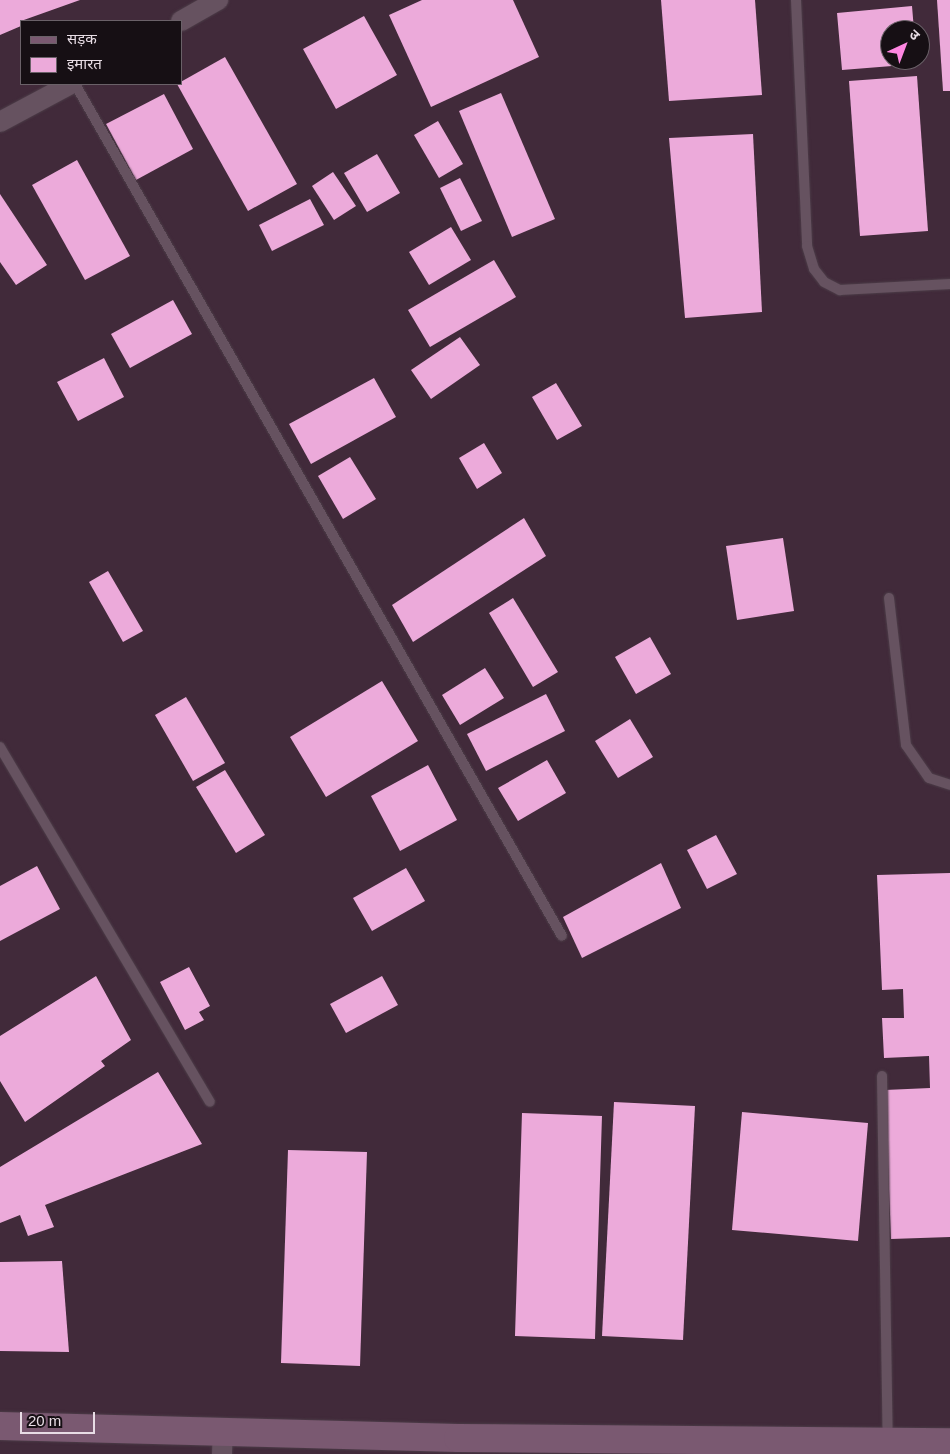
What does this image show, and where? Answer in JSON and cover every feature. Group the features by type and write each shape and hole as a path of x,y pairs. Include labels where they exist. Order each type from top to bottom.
{"street":[{"path":"182,20 218,0"},
{"path":"0,122 69,85"},
{"path":"0,1426 223,1442 723,1447 950,1442"}],"lane":[{"path":"796,0 807,246 814,269 824,282 840,290 950,284"},
{"path":"76,85 562,936"},
{"path":"889,598 906,745 929,778 950,785"},
{"path":"0,747 210,1102"},
{"path":"882,1076 888,1442"}],"shaded area":[{"path":"0,0 950,0 950,1454 0,1454"}],"building":[{"path":"0,0 80,0 20,20 20,26 0,35"},
{"path":"422,0 513,0 539,57 431,107 389,15"},
{"path":"661,0 755,0 762,95 669,101"},
{"path":"937,0 950,0 950,91 943,91"},
{"path":"912,6 913,20 880,20 880,67 842,70 837,13"},
{"path":"364,16 397,75 336,109 303,49"},
{"path":"225,57 297,184 248,211 178,85 182,85 182,81"},
{"path":"917,76 928,231 860,236 849,81"},
{"path":"501,93 555,219 512,237 459,111"},
{"path":"164,94 193,149 136,180 106,124"},
{"path":"438,121 463,164 439,178 414,135"},
{"path":"753,134 762,312 685,318 669,138"},
{"path":"377,154 400,193 367,212 344,173"},
{"path":"77,160 130,256 85,280 32,185"},
{"path":"333,172 356,206 334,220 312,186"},
{"path":"460,178 482,221 461,231 440,188"},
{"path":"0,194 47,265 16,285 0,262"},
{"path":"310,199 324,225 272,251 259,225"},
{"path":"451,227 471,260 429,285 409,252"},
{"path":"494,260 516,297 430,347 408,310"},
{"path":"173,300 192,334 130,368 111,334"},
{"path":"460,337 480,365 431,399 411,370"},
{"path":"104,358 124,397 78,421 57,382"},
{"path":"374,378 396,417 311,464 289,424"},
{"path":"556,383 582,426 557,440 532,397"},
{"path":"484,443 502,473 477,489 459,458"},
{"path":"350,457 376,499 343,519 318,476"},
{"path":"524,518 546,556 413,642 392,605"},
{"path":"783,538 794,611 737,620 726,546"},
{"path":"108,571 143,631 123,642 89,582"},
{"path":"513,598 558,672 533,687 489,613"},
{"path":"650,637 671,674 636,694 615,657"},
{"path":"485,668 504,698 460,725 442,695"},
{"path":"382,681 418,741 326,797 290,737"},
{"path":"546,694 565,731 486,771 467,734"},
{"path":"186,697 225,763 193,781 155,715"},
{"path":"630,719 653,757 618,778 595,741"},
{"path":"547,760 566,793 518,821 498,788"},
{"path":"428,765 457,820 400,851 371,796"},
{"path":"225,770 265,835 236,853 196,787"},
{"path":"716,835 737,874 707,889 687,850"},
{"path":"661,863 681,908 582,958 563,917"},
{"path":"37,866 60,909 0,941 0,886"},
{"path":"406,868 425,901 372,931 353,898"},
{"path":"950,873 950,1237 891,1239 885,1090 930,1088 929,1056 884,1058 882,1018 904,1018 903,989 882,990 877,875"},
{"path":"189,967 210,1006 199,1012 204,1020 185,1030 160,982"},
{"path":"96,976 131,1040 101,1061 105,1066 25,1122 0,1081 0,1036"},
{"path":"382,976 398,1005 346,1033 330,1004"},
{"path":"158,1072 202,1144 45,1205 54,1227 28,1236 20,1215 0,1223 0,1167"},
{"path":"614,1102 695,1106 683,1340 602,1336"},
{"path":"742,1112 868,1123 858,1241 732,1230"},
{"path":"522,1113 602,1116 595,1339 515,1336"},
{"path":"288,1150 367,1152 360,1366 281,1363"},
{"path":"62,1261 69,1352 0,1351 0,1262"}]}
